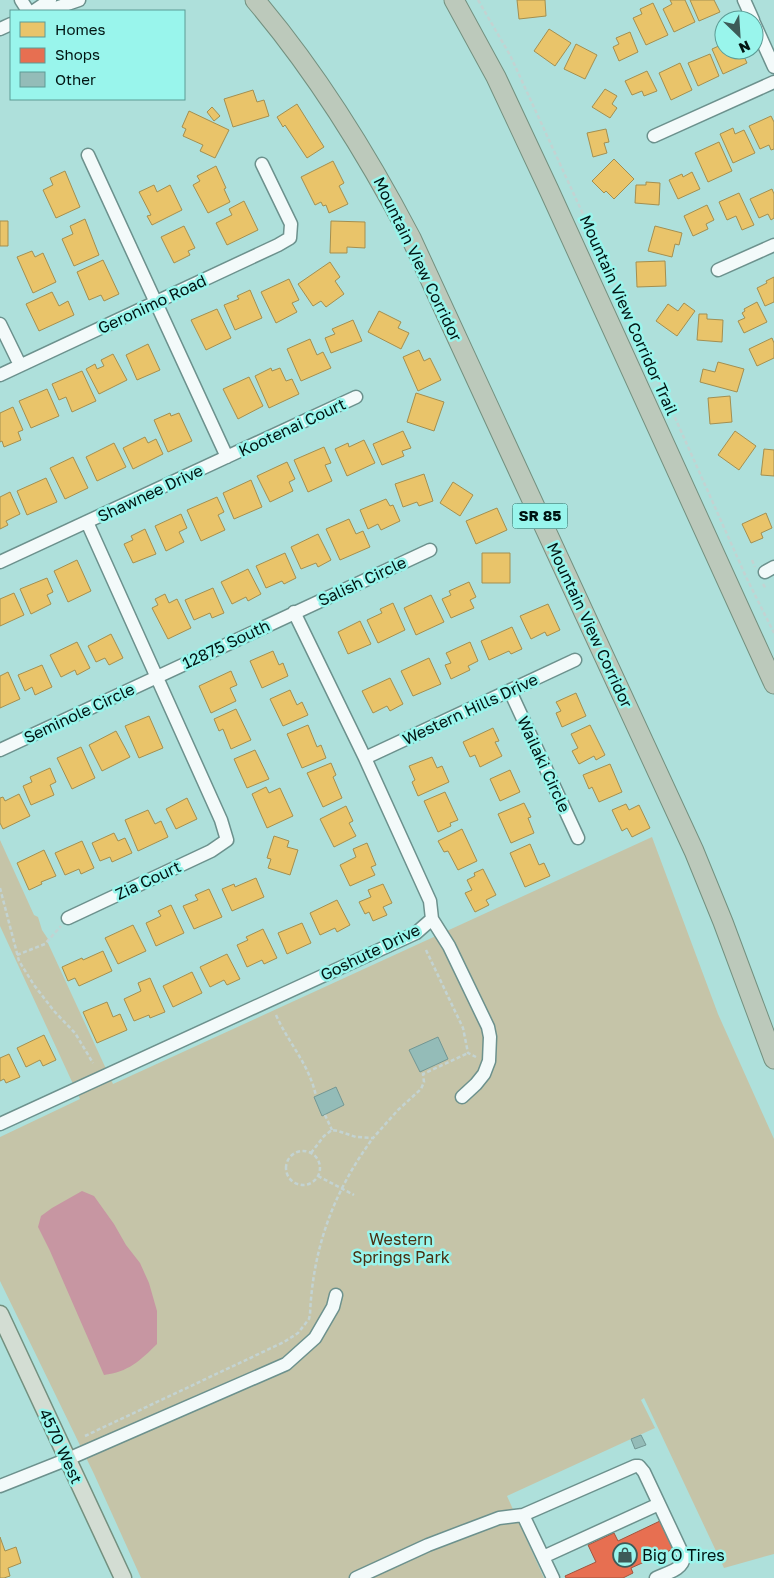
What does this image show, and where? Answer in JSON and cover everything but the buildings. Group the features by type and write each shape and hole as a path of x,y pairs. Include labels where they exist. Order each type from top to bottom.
{"highway":[{"name":"Mountain View Corridor","path":"256,0 302,60 345,121 386,190 411,238 694,850 774,1059"},
{"path":"454,0 496,78 549,190 774,684"}],"main road":[{"name":"4570 West","path":"0,1314 123,1578"}],"street":[{"path":"35,10 50,0"},
{"path":"51,10 79,0"},
{"path":"764,45 774,67"},
{"path":"654,136 774,82"},
{"path":"88,155 228,457"},
{"name":"Geronimo Road","path":"0,374 290,238 291,224 262,164"},
{"path":"718,270 774,244"},
{"path":"0,324 20,365"},
{"name":"Kootenai Court","path":"228,457 356,397"},
{"name":"Shawnee Drive","path":"227,840 222,820 158,676 86,522 228,457"},
{"path":"0,562 86,522"},
{"name":"Salish Circle","path":"294,612 430,550"},
{"name":"12875 South","path":"158,676 294,612"},
{"name":"Goshute Drive","path":"0,1124 416,933 432,919 430,901 365,758 294,612"},
{"name":"Western Hills Drive","path":"365,758 575,660"},
{"name":"Seminole Circle","path":"0,750 158,676"},
{"name":"Wailaki Circle","path":"510,691 578,838"},
{"name":"Zia Court","path":"68,918 211,851 227,840"},
{"path":"432,919 449,946 488,1027 491,1048 490,1060 476,1084 462,1097"},
{"path":"0,1486 68,1459 286,1364 315,1338 333,1307 336,1295"},
{"path":"356,1578 428,1545 499,1518 523,1515 635,1466 639,1466 644,1472 684,1560 679,1567 656,1578"},
{"path":"543,1557 659,1504"},
{"path":"523,1515 552,1578"}],"path":[{"name":"Mountain View Corridor Trail","path":"478,0 510,55 743,570 774,633"},
{"path":"0,888 17,955 34,985 75,1033 93,1063"},
{"path":"17,955 45,944 68,918"},
{"path":"426,950 463,1028 468,1053 475,1057 490,1060"},
{"path":"276,1015 284,1034 306,1066 313,1082 316,1096"},
{"path":"81,1438 268,1351 298,1333 310,1314 311,1297 320,1247 327,1220 341,1188 359,1157 398,1110 421,1089 424,1082 423,1074 468,1053"},
{"path":"325,1114 332,1130"},
{"path":"311,1153 324,1136 332,1130 356,1137 373,1138"},
{"path":"296,1153 311,1153 318,1160 318,1176 310,1184 300,1185 290,1180 286,1170 288,1160 296,1153"},
{"path":"318,1176 354,1195"}],"green space":[{"name":"Western Springs Park","path":"652,837 718,1014 774,1139 774,1554 724,1568 644,1398 641,1400 655,1428 507,1496 544,1578 141,1578 94,1474 0,1281 0,1137 80,1099 0,926 0,840 34,915 38,917 42,930 48,939 47,941 113,1084"}],"shaded area":[{"path":"82,1191 94,1196 140,1263 149,1283 157,1311 157,1344 133,1365 112,1374 104,1375 38,1227 41,1216"}],"place":[{"name":"Big O Tires","path":"625,1555"}]}
